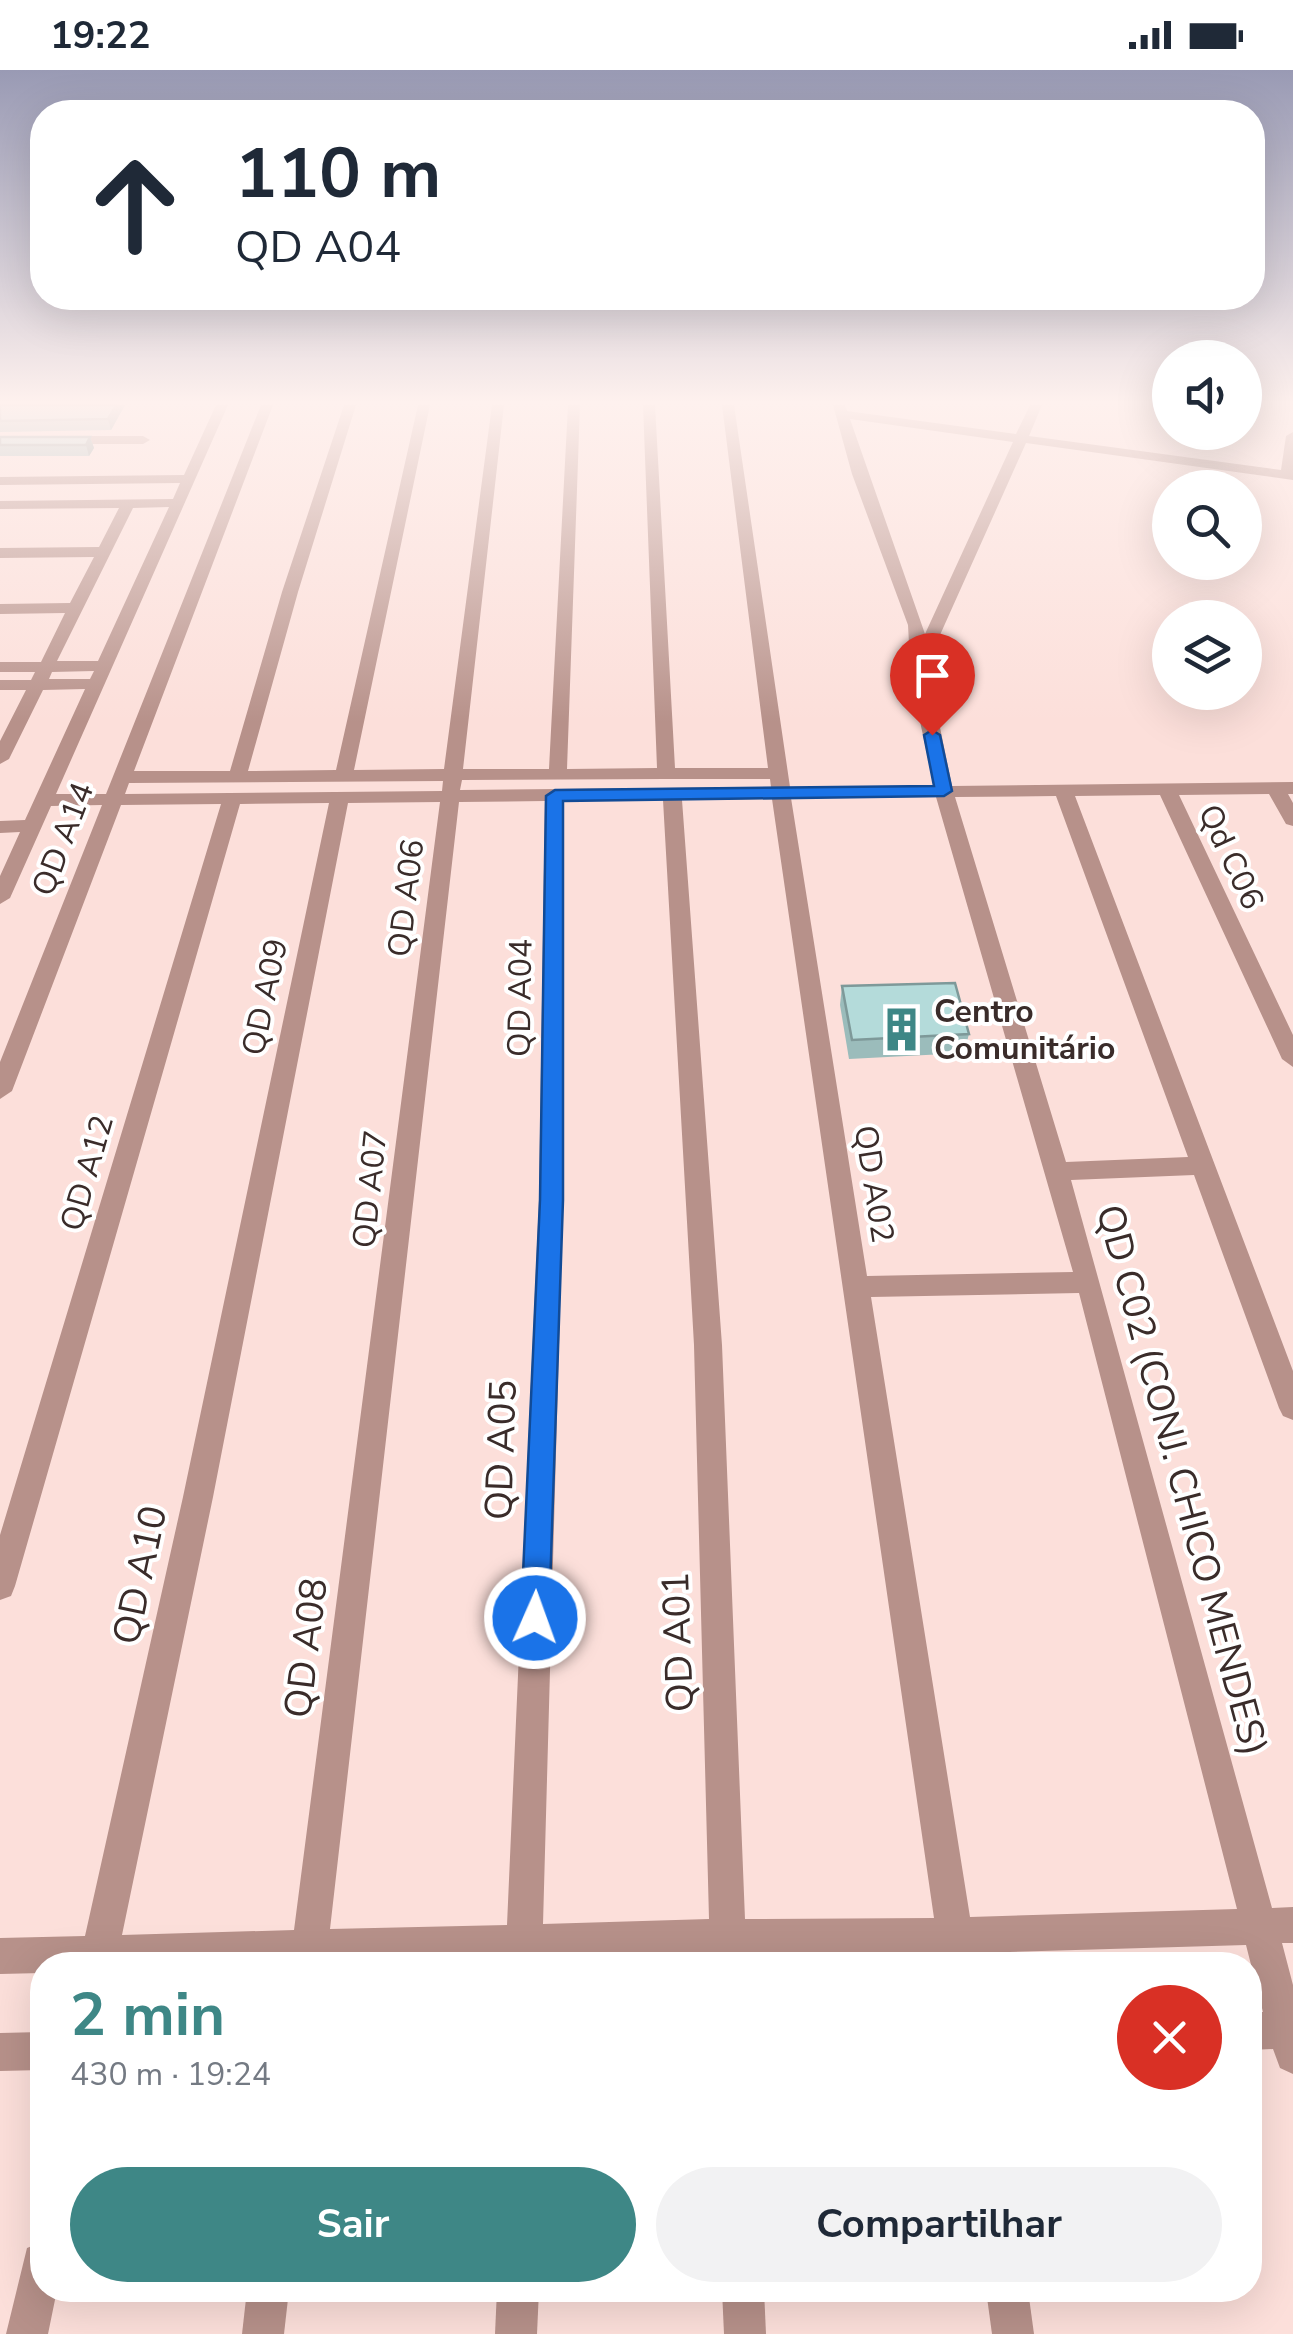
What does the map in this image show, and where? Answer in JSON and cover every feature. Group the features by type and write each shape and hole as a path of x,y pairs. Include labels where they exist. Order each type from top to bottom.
{"street":[{"path":"1,754 124,511"},
{"path":"0,898 175,511"},
{"name":"QD A14","path":"0,1091 226,511"},
{"path":"238,775 317,511"},
{"name":"QD A09","path":"255,1210 401,511"},
{"name":"QD A06","path":"421,1028 485,511"},
{"name":"QD A04","path":"551,1200 557,785 569,511"},
{"path":"654,511 666,774"},
{"name":"QD A02","path":"742,511 780,784 957,1950"},
{"name":"QD C02 (CONJ. CHICO MENDES)","path":"873,511 916,626 920,680 944,791 1276,1925 1281,2037"},
{"path":"920,660 989,511"},
{"path":"0,553 102,552"},
{"path":"0,609 74,608"},
{"path":"0,667 104,666"},
{"path":"0,685 95,684"},
{"path":"121,777 238,775 342,786 450,786 557,785 666,774 780,784 944,791 1284,788 1293,820"},
{"path":"557,785 672,795 780,784"},
{"path":"44,800 232,800 342,786"},
{"name":"Qd C06","path":"1166,788 1293,1059"},
{"path":"1063,790 1293,1408"},
{"name":"QD A01","path":"672,795 708,1344 728,1937"},
{"name":"QD A12","path":"0,1586 232,800"},
{"path":"0,827 32,826"},
{"name":"QD A07","path":"384,1356 421,1028"},
{"path":"1058,1171 1202,1166"},
{"name":"QD A05","path":"524,1944 551,1200"},
{"name":"QD A10","path":"99,1952 255,1210"},
{"path":"858,1287 1090,1282"},
{"name":"QD A08","path":"310,1949 384,1356"},
{"path":"443,1952 524,1944 728,1937 957,1950 1276,1925"},
{"path":"219,1952 310,1949 378,1952"},
{"path":"0,1956 30,1956"},
{"path":"0,2052 30,2051"},
{"path":"27,2334 34,2302"},
{"path":"263,2334 267,2302"},
{"path":"516,2334 517,2302"},
{"path":"743,2302 745,2334"},
{"path":"1008,2302 1014,2334"}],"building":[{"path":"955,983 969,1034 852,1040 842,986"}],"place":[{"name":"Centro Comunitário","path":"901,1029"}],"route":[{"path":"535,1618 551,1200 555,796 944,791 932,735"}]}
